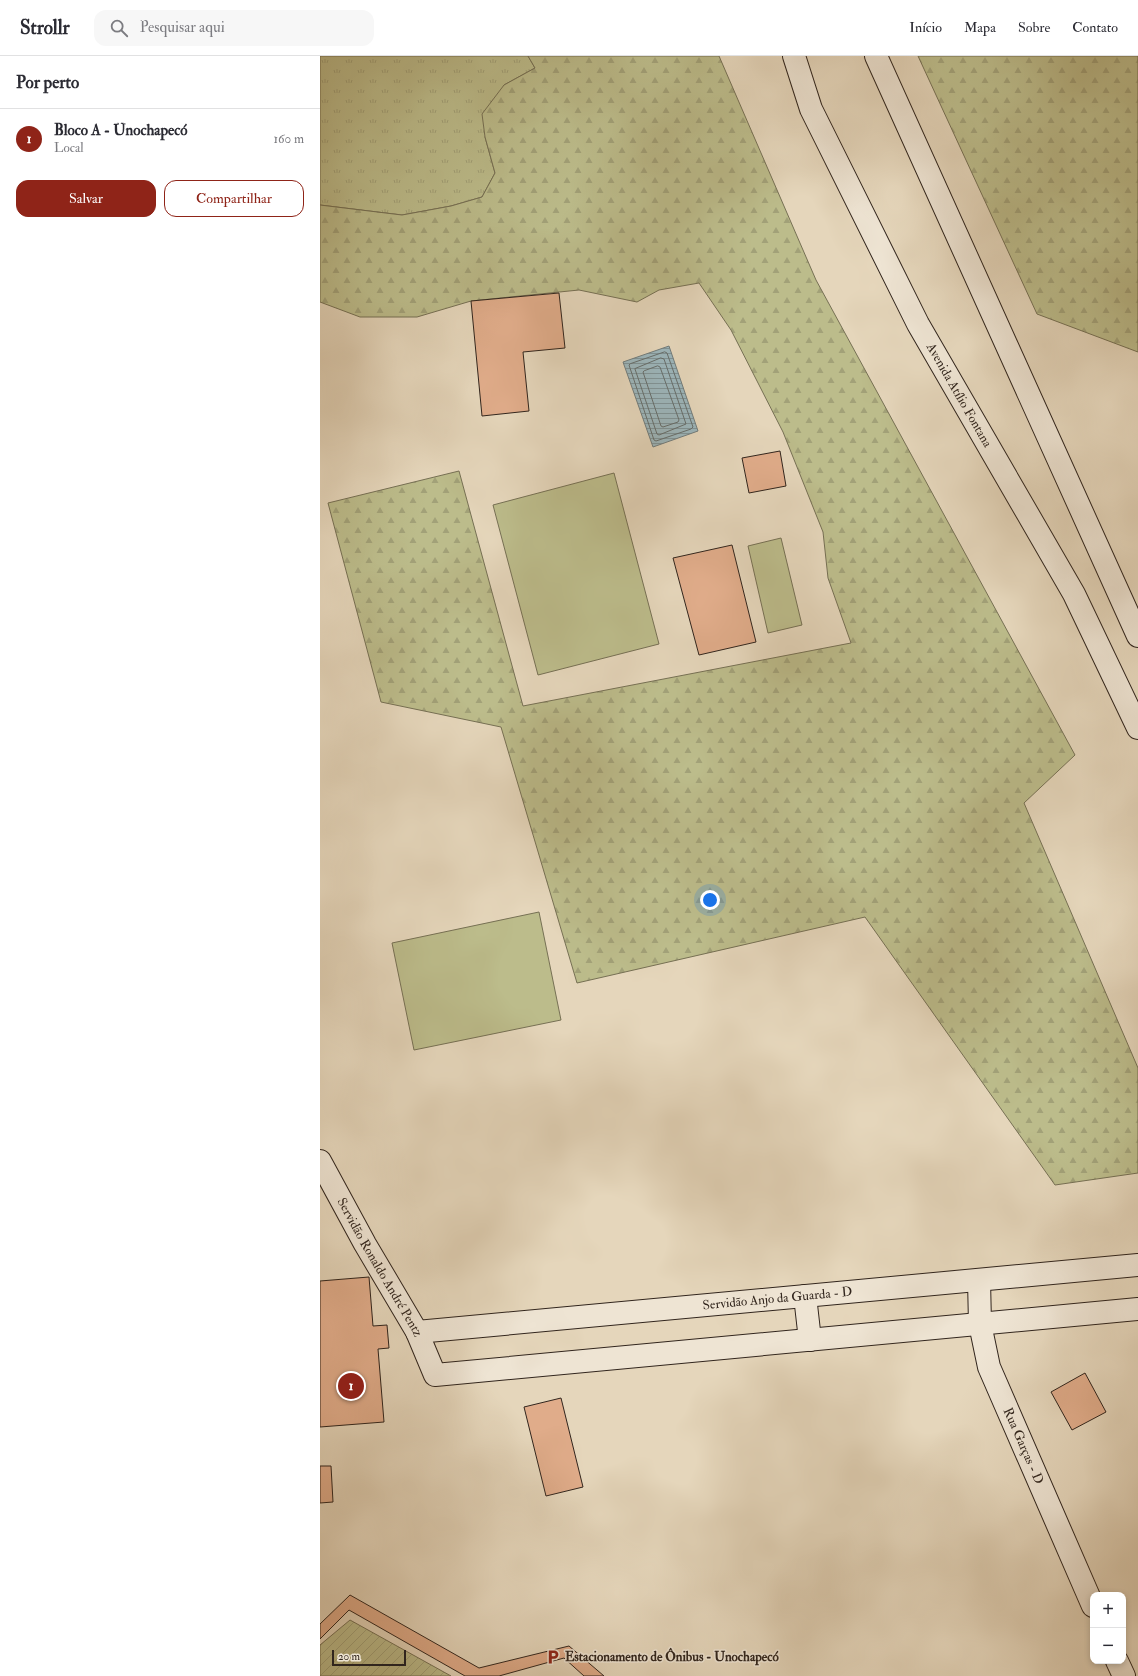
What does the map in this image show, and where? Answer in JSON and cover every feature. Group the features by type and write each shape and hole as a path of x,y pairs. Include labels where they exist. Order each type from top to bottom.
{"street":[{"name":"Avenida Atílio Fontana","path":"794,56 811,109 918,324 1074,594 1138,728"},
{"path":"876,56 1138,636"},
{"name":"Servidão Ronaldo André Pentz","path":"320,1161 365,1244 417,1332 435,1375 810,1340"},
{"name":"Servidão Anjo da Guarda - D","path":"417,1332 1138,1265"},
{"name":"Rua Garças - D","path":"979,1280 980,1324 989,1367 1090,1599"},
{"path":"805,1296 810,1340 1138,1309"},
{"path":"1118,1664 1124,1676"}],"green space":[{"path":"320,56 528,56 535,68 504,85 485,137 495,173 482,197 451,206 402,215 320,205"},
{"path":"528,56 719,56 816,280 1075,755 1024,803 1138,1068 1138,1173 1055,1185 865,917 577,983 501,727 381,702 328,503 459,471 523,706 851,643 828,578 823,532 783,432 731,330 699,283 659,290 637,302 579,290 471,301 417,317 360,317 320,302 320,205 402,215 451,206 482,197 495,173 485,137 482,114 504,85 535,68"},
{"path":"918,56 1138,56 1138,352 1037,314"},
{"path":"614,473 659,644 538,675 493,505"},
{"path":"781,538 802,625 768,633 748,546"},
{"path":"539,912 561,1020 414,1050 392,943"},
{"path":"350,1620 451,1676 320,1676 320,1645"}],"water":[{"path":"669,346 698,431 653,447 623,362"}],"building":[{"path":"559,293 565,348 523,352 529,411 482,416 471,301"},
{"path":"780,451 786,486 749,493 742,458"},
{"path":"732,545 756,642 699,655 673,558"},
{"path":"369,1277 373,1326 387,1325 389,1348 378,1349 384,1422 320,1427 320,1281"},
{"path":"1085,1373 1106,1412 1072,1430 1051,1392"},
{"path":"561,1398 583,1487 546,1496 524,1407"},
{"path":"320,1466 331,1466 333,1502 320,1503"},
{"path":"350,1595 479,1668 569,1646 604,1676 584,1676 564,1658 499,1676 465,1676 349,1610 320,1639 320,1624"}],"place":[{"name":"Bloco A - Unochapecó","path":"351,1386"},
{"name":"Estacionamento de Ônibus - Unochapecó","path":"553,1657"}]}
